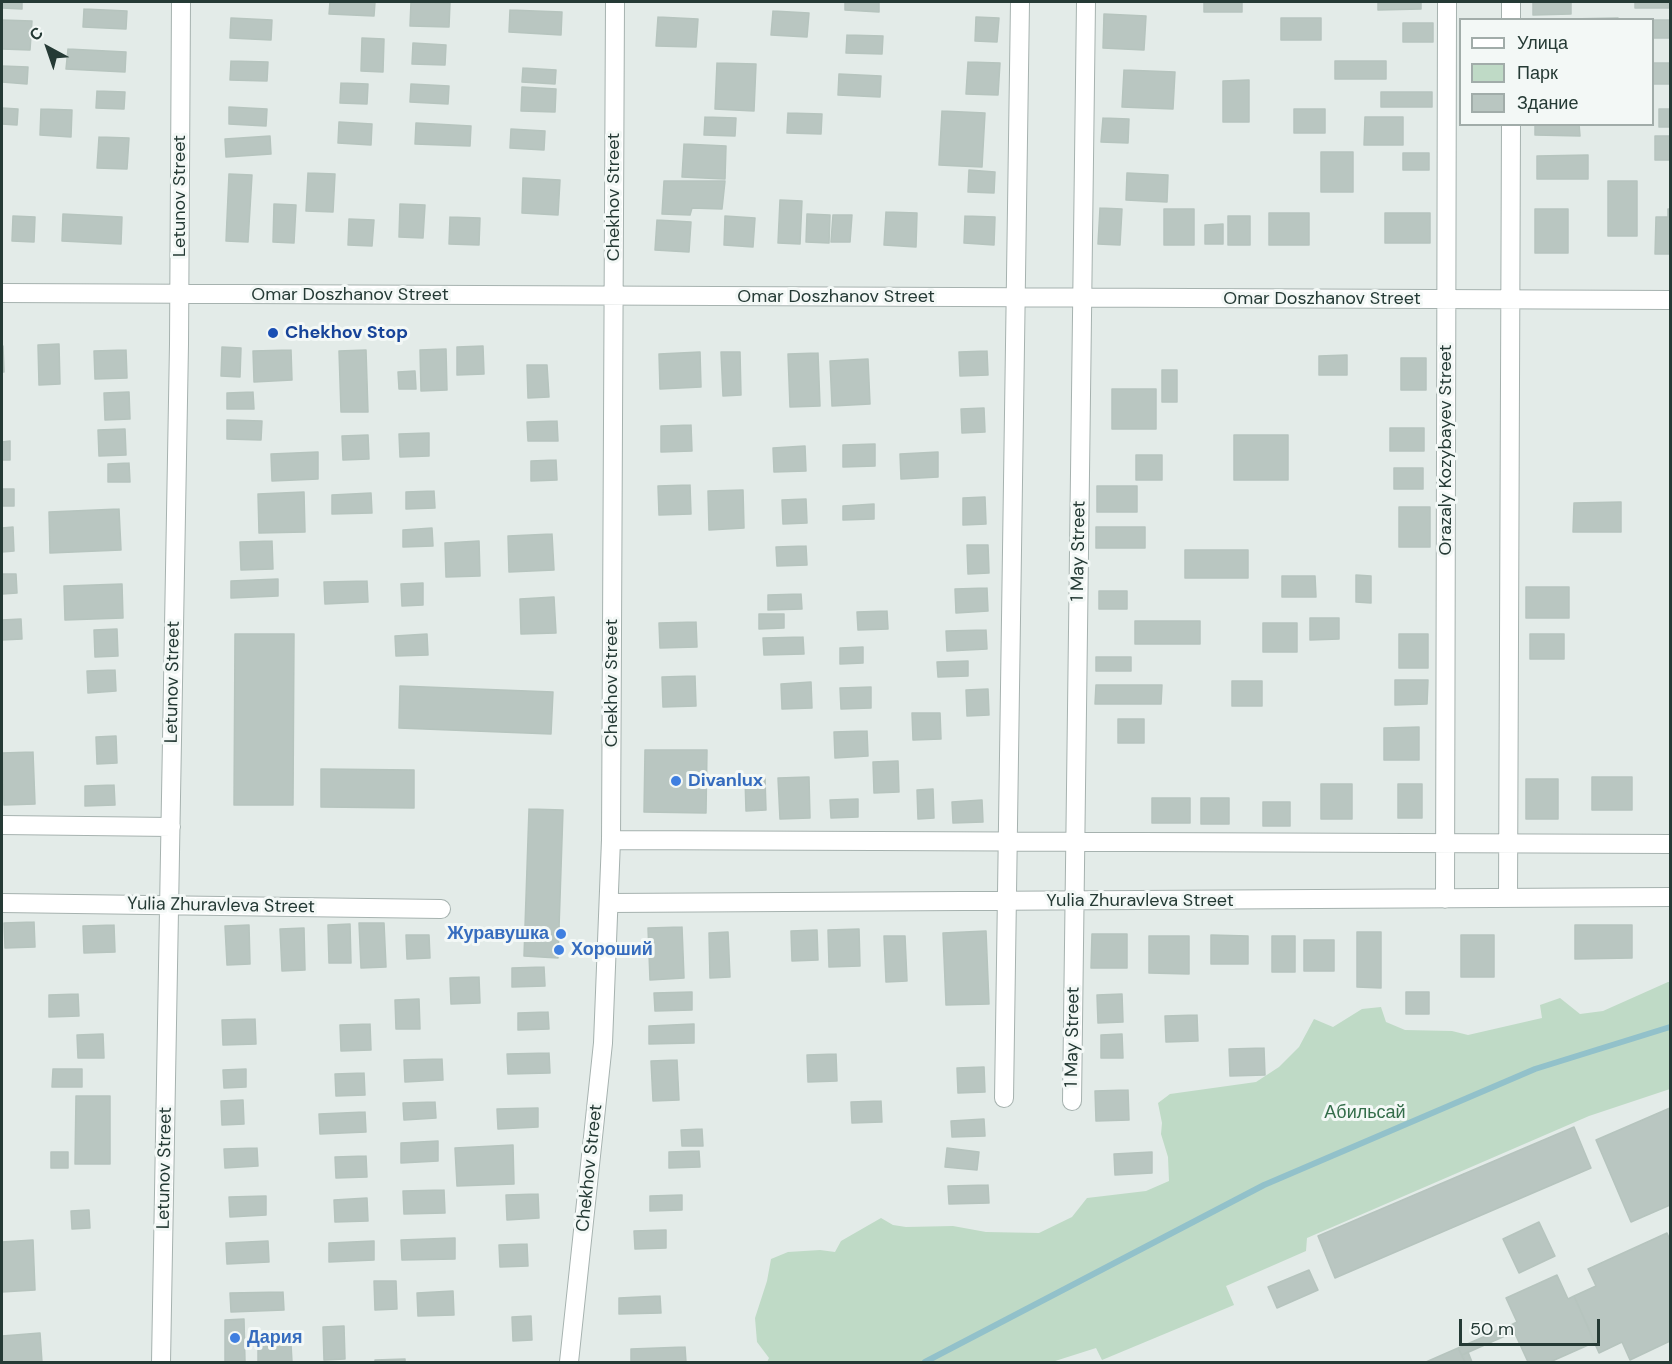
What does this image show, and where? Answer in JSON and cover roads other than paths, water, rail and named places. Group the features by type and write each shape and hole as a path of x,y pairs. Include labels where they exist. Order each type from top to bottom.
{"street":[{"name":"Letunov Street","path":"161,1362 180,293 181,2"},
{"name":"Chekhov Street","path":"570,1362 603,1043 609,903 615,2"},
{"path":"1004,1098 1020,2"},
{"name":"1 May Street","path":"1072,1101 1086,2"},
{"name":"Orazaly Kozybayev Street","path":"1445,899 1447,2"},
{"path":"1511,2 1511,18"},
{"path":"1508,898 1510,126"},
{"name":"Omar Doszhanov Street","path":"2,293 1671,300"},
{"path":"2,825 171,827"},
{"path":"611,840 1671,844"},
{"name":"Yulia Zhuravleva Street","path":"609,903 1671,897"},
{"name":"Yulia Zhuravleva Street","path":"2,903 441,909"}],"waterway":[{"name":"Абильсай","path":"925,1362 1264,1185 1535,1069 1670,1027"}],"place":[{"name":"Chekhov Stop","path":"273,333"},
{"name":"Divanlux","path":"676,781"},
{"name":"Журавушка","path":"561,934"},
{"name":"Хороший","path":"559,950"},
{"name":"Дария","path":"235,1338"}]}
